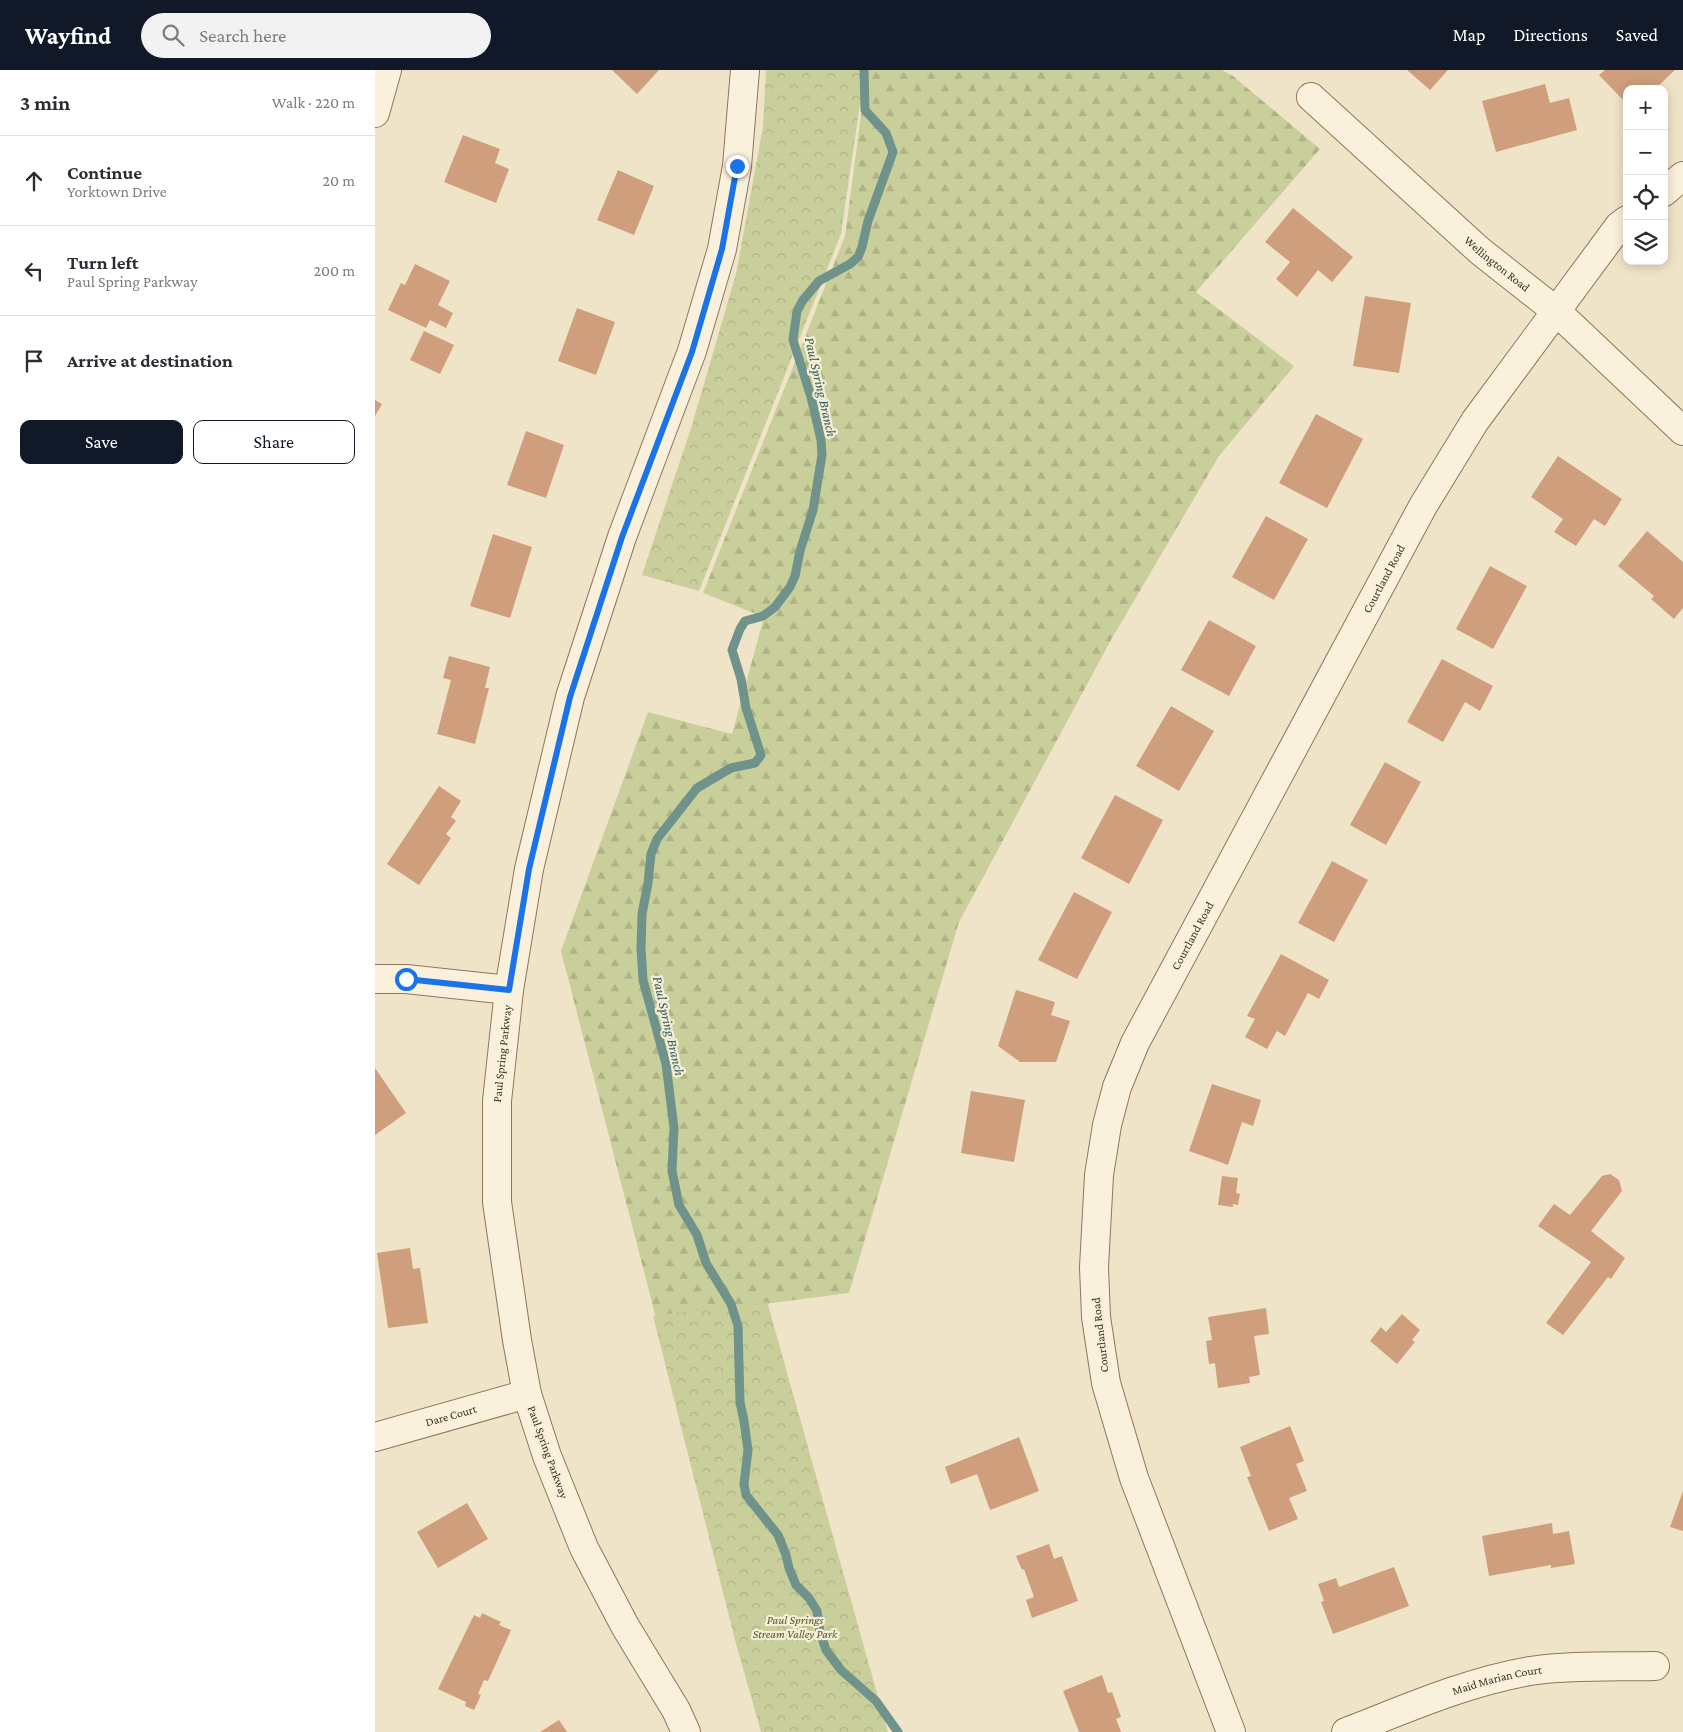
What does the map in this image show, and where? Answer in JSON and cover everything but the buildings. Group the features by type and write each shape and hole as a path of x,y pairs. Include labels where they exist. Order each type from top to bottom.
{"street":[{"path":"375,113 387,70"},
{"name":"Paul Spring Parkway","path":"686,1732 676,1710 625,1626 584,1548 547,1456 527,1394 517,1340 497,1202 497,1101 509,990 529,869 570,697 622,537 692,352 722,249 737,166 745,70"},
{"name":"Wellington Road","path":"1311,97 1480,250 1556,311 1683,431"},
{"path":"1668,189 1683,176"},
{"name":"Courtland Road","path":"1231,1732 1134,1478 1106,1383 1096,1317 1094,1267 1099,1176 1107,1125 1117,1087 1135,1043 1423,506 1475,421 1623,223"},
{"path":"375,979 406,979 509,990"},
{"name":"Dare Court","path":"375,1437 527,1394"},
{"name":"Maid Marian Court","path":"1346,1732 1449,1692 1505,1676 1555,1668 1655,1666"}],"green space":[{"path":"766,70 865,70 841,234 699,591 642,575 692,425 736,274 763,127"},
{"path":"867,70 1222,70 1233,76 1320,149 1196,292 1294,366 1219,456 1111,640 959,922 849,1293 656,1318 561,951 648,712 732,734 764,617 703,593 845,236"},
{"name":"Paul Springs Stream Valley Park","path":"767,1301 888,1732 761,1732 735,1640 653,1316"}],"waterway":[{"name":"Paul Spring Branch","path":"864,70 865,110 886,133 893,152 868,221 858,257 850,264 819,281 803,300 797,311 793,340 811,397 821,440 822,455 813,510 800,551 795,576 790,587 775,607 763,616 745,621 732,650 741,679 746,708 761,755 755,763 731,768 697,788 657,839 651,854 642,914 641,948 643,980 666,1064 674,1128 672,1171 679,1205 697,1235 706,1263 731,1304 738,1326 740,1402 748,1450 744,1484 746,1495 778,1535 796,1585 809,1598 817,1611 820,1632 826,1650 841,1670 876,1701 898,1732"}],"route":[{"path":"406,979 509,990 529,869 570,697 622,537 692,352 722,249 737,166"}]}
